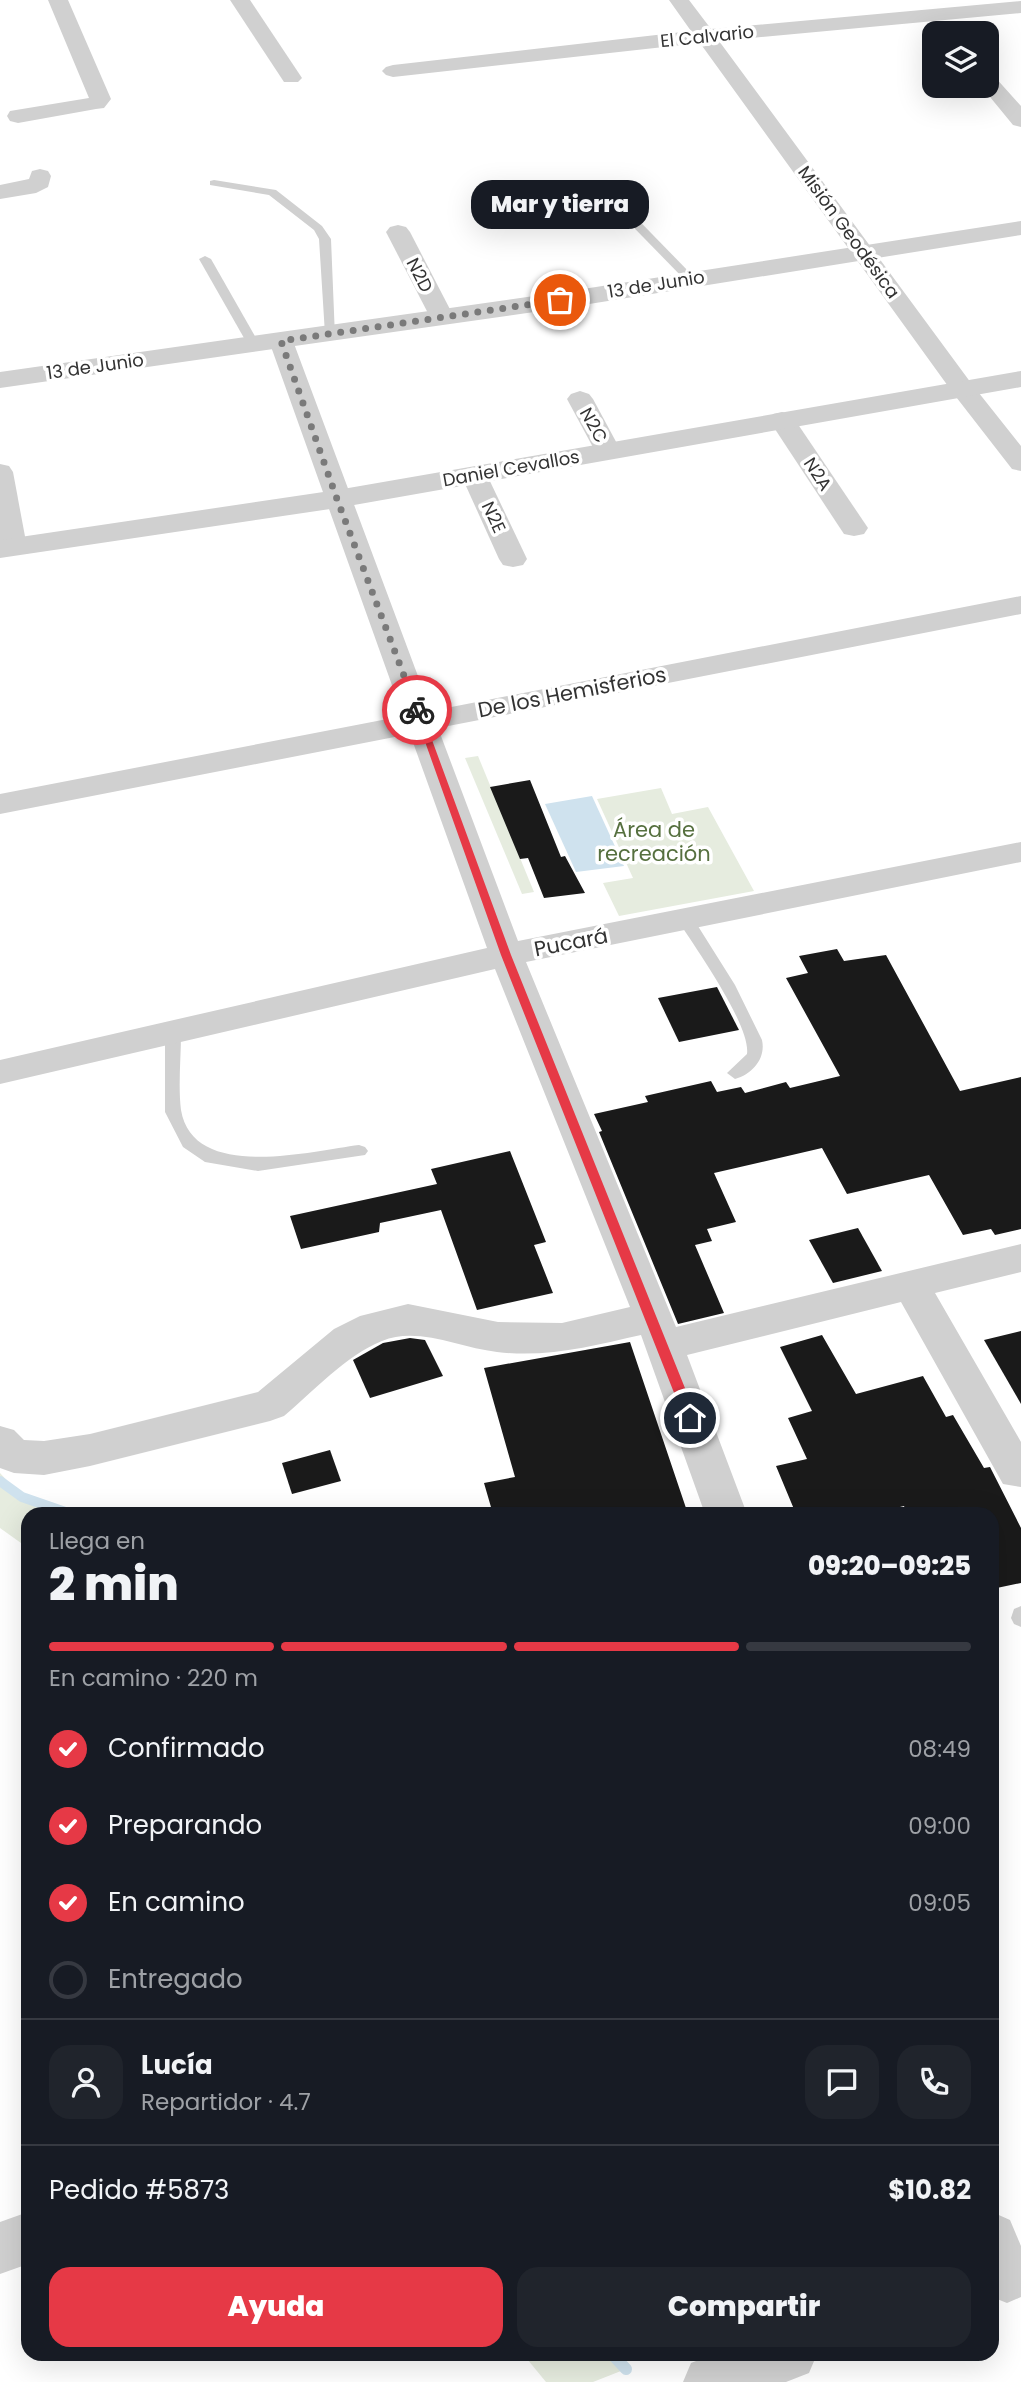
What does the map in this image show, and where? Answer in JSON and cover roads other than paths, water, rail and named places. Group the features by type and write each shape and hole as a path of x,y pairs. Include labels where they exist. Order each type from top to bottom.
{"street":[{"path":"18,116 96,103 100,99 58,0"},
{"path":"240,0 291,78"},
{"name":"Misión Geodésica","path":"679,0 962,388 1021,463"},
{"path":"918,0 937,21"},
{"name":"El Calvario","path":"393,71 705,36 1021,7"},
{"path":"999,94 1021,120"},
{"path":"0,192 33,186 40,182 40,176"},
{"name":"13 de Junio","path":"0,380 331,334 1021,228"},
{"name":"N2D","path":"398,232 442,317"},
{"path":"268,343 337,499 506,955 658,1331 723,1507"},
{"name":"Daniel Cevallos","path":"6,548 337,499 1021,379"},
{"name":"N2C","path":"580,399 608,451"},
{"name":"N2A","path":"782,420 854,528"},
{"path":"0,472 6,548"},
{"name":"N2E","path":"474,475 513,559"},
{"name":"De los Hemisferios","path":"0,804 1021,605"},
{"name":"Pucará","path":"0,1072 506,955 1021,852"},
{"path":"0,1442 13,1456 44,1458 90,1450 270,1405 348,1340 374,1327 408,1320 498,1337 562,1338 658,1331 911,1285 1021,1258"},
{"path":"911,1285 1017,1472"},
{"path":"0,2248 21,2240"},
{"path":"710,2382 770,2361"}],"lane":[{"path":"214,183 272,192 318,228 325,239 331,334"},
{"path":"608,195 689,278"},
{"path":"205,259 268,343"},
{"path":"685,919 737,1004 757,1047 755,1057 735,1073"},
{"path":"173,1034 173,1112 189,1143 211,1158 258,1165 359,1151"}],"water":[{"path":"592,796 624,866 576,872 545,804"}],"waterway":[{"path":"0,1481 22,1497 51,1507"},
{"path":"619,2361 626,2369"}],"place":[{"name":"Mar y tierra","path":"560,300"}],"park label":[{"name":"Área de recreación","path":"654,841"}]}
